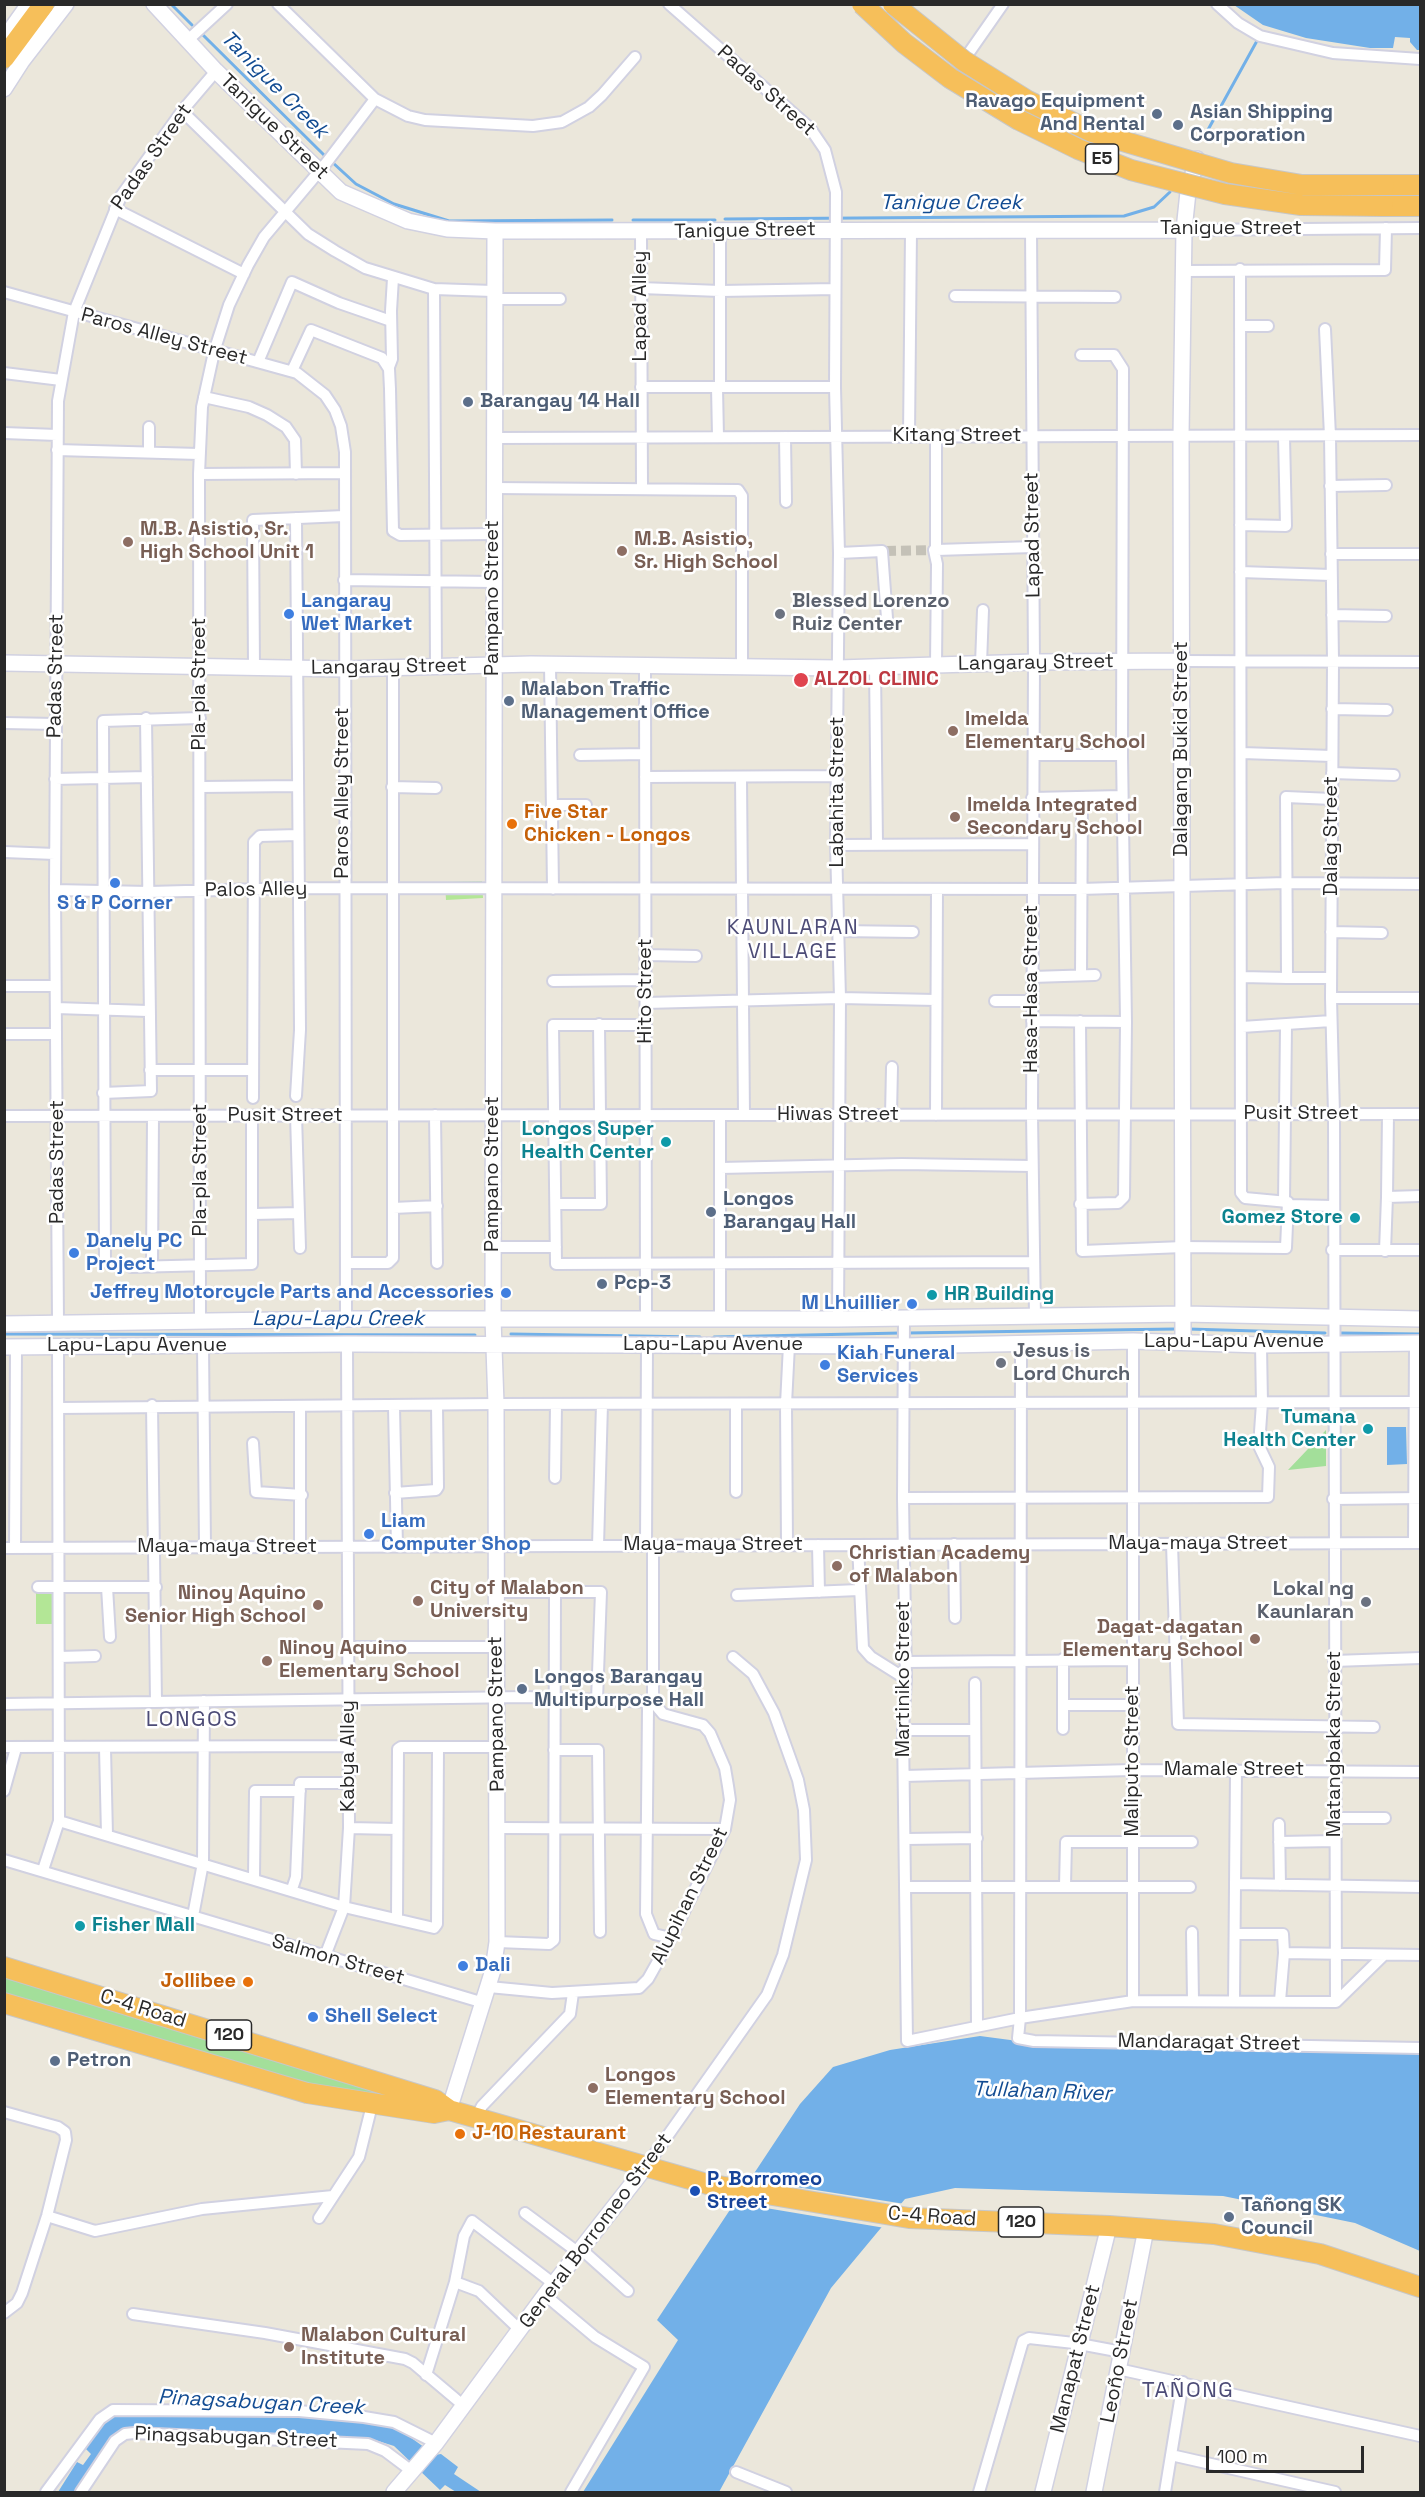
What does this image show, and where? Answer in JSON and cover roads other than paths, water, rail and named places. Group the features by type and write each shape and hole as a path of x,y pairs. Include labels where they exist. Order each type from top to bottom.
{"highway":[{"path":"4,58 44,4"},
{"name":"E5","path":"862,4 904,43 950,78 1019,120 1078,149 1131,170 1225,194 1301,205 1420,206"},
{"name":"E5","path":"893,4 964,61 1028,101 1101,135 1231,173 1302,185 1420,185"},
{"name":"C-4 Road","path":"4,1967 435,2100 449,2110 744,2192 909,2218 1108,2226 1214,2234 1285,2246 1354,2264 1420,2287"},
{"name":"C-4 Road","path":"4,2003 260,2082 372,2105 434,2113 449,2110"}],"main road":[{"path":"4,39 29,4"},
{"path":"4,89 66,4"},
{"name":"Tanigue Street","path":"153,4 216,71 341,192 408,221 447,229 495,231 640,232 837,226 911,231 1184,230"},
{"name":"Dalagang Bukid Street","path":"1183,1341 1183,661 1180,436 1184,230 1188,192 1197,159"},
{"name":"Pampano Street","path":"449,2110 489,1987 496,1942 497,1546 493,1319 493,295 495,231"},
{"name":"Langaray Street","path":"4,663 343,669 550,664 838,668 1034,662 1183,661"},
{"name":"Lapu-Lapu Avenue","path":"10,1347 347,1344 789,1345 1035,1316 1184,1314 1420,1319"},
{"path":"711,1345 715,1317"},
{"name":"Lapu-Lapu Avenue","path":"4,1324 715,1317 838,1319 904,1332 1021,1344 1133,1341 1261,1345 1333,1342 1418,1343"},
{"name":"General Borromeo Street","path":"394,2493 416,2469 647,2165"},
{"name":"Manapat Street","path":"1042,2493 1081,2344 1108,2226"},
{"name":"Leoño Street","path":"1094,2493 1146,2229"}],"street":[{"path":"188,40 227,4"},
{"path":"278,4 375,99 408,116 425,120 533,126 562,122 602,96 635,57"},
{"name":"Padas Street","path":"669,4 820,140 831,164 838,207 837,226"},
{"path":"966,57 1003,4"},
{"path":"1217,4 1238,23 1260,36 1333,53 1420,59"},
{"path":"1224,4 1257,28 1260,36"},
{"name":"Padas Street","path":"58,1323 55,779 57,435 62,380 74,312 121,196 182,111 216,71"},
{"name":"Pla-pla Street","path":"200,1321 199,454 204,397 214,352 229,305 264,237 319,172 375,99"},
{"path":"182,111 308,234 365,268 434,289 560,299"},
{"path":"115,209 244,274"},
{"name":"Labahita Street","path":"837,226 835,387 839,553 836,845 840,998 838,1319"},
{"path":"1184,271 1386,270 1386,228"},
{"name":"Tanigue Street","path":"1184,230 1420,228"},
{"name":"Lapad Street","path":"1031,229 1034,662"},
{"path":"718,437 720,230"},
{"path":"909,436 911,231"},
{"name":"Lapad Alley","path":"640,232 642,488"},
{"path":"1240,269 1242,1196 1286,1204 1333,1206"},
{"path":"393,278 392,359 388,367 394,533 493,534"},
{"path":"258,362 292,282 339,303 391,321"},
{"path":"641,288 720,291 835,289"},
{"path":"434,289 436,668"},
{"name":"Paros Alley Street","path":"4,292 214,352 292,371 312,382 335,410 341,426 344,473 346,1319"},
{"path":"955,296 1115,297"},
{"path":"1241,326 1268,326"},
{"name":"Dalag Street","path":"1325,329 1330,436 1333,661 1331,932 1334,1114 1333,1342"},
{"path":"292,371 311,330 382,358 388,367"},
{"path":"1080,1204 1118,1203 1124,1197 1126,1022 1122,796 1124,369 1114,355 1081,355"},
{"path":"4,373 62,380"},
{"path":"641,387 835,387"},
{"path":"204,397 249,407 286,427 295,440 296,474"},
{"path":"149,427 149,452"},
{"path":"4,433 57,435"},
{"name":"Kitang Street","path":"493,438 1420,435"},
{"path":"785,436 786,502"},
{"path":"936,436 936,665"},
{"path":"1240,525 1286,526 1284,436"},
{"path":"57,450 199,454"},
{"path":"199,474 344,473"},
{"path":"1330,486 1386,485"},
{"path":"493,488 735,489 742,494 742,668"},
{"path":"254,668 253,520 344,516"},
{"path":"296,518 297,888 300,1030 296,1096"},
{"path":"935,550 1034,547"},
{"path":"839,553 884,551 887,618"},
{"path":"1331,554 1420,554"},
{"path":"1240,572 1332,575"},
{"path":"344,580 493,582"},
{"path":"981,664 983,610"},
{"path":"1332,615 1386,616"},
{"name":"Langaray Street","path":"1183,661 1420,662"},
{"name":"Hasa-Hasa Street","path":"1034,662 1032,1166 1035,1316"},
{"path":"550,664 553,889"},
{"name":"Hito Street","path":"645,665 646,1318"},
{"path":"875,667 877,844"},
{"path":"346,1263 392,1261 393,668"},
{"path":"1332,709 1387,710"},
{"path":"104,1093 151,1091 148,1011 149,892 146,718"},
{"path":"105,1262 104,719 200,718"},
{"path":"4,723 56,724"},
{"path":"1242,753 1332,756"},
{"path":"580,755 645,754"},
{"path":"1034,755 1122,755"},
{"path":"1332,773 1394,775"},
{"path":"645,777 837,776"},
{"path":"55,779 147,777"},
{"path":"741,777 744,1115"},
{"path":"201,787 298,786"},
{"path":"393,787 436,788"},
{"path":"1032,798 1122,796"},
{"path":"1287,978 1286,797 1332,799"},
{"path":"1081,975 1082,798"},
{"path":"552,805 586,805"},
{"path":"253,1098 255,839 260,836 298,835"},
{"path":"836,845 1032,844"},
{"path":"4,852 55,854"},
{"name":"Palos Alley","path":"55,890 149,892 254,891 297,888 392,890 1124,889 1332,883 1420,884"},
{"path":"936,1115 937,889"},
{"path":"838,931 913,932"},
{"path":"1331,932 1382,933"},
{"path":"646,955 696,956"},
{"path":"1032,977 1095,975"},
{"path":"1242,977 1331,978"},
{"path":"553,981 645,980"},
{"path":"4,986 55,986"},
{"path":"646,1003 840,998 936,1000"},
{"path":"1331,998 1420,998"},
{"path":"995,1001 1032,1001"},
{"path":"56,1008 148,1011"},
{"path":"1032,1021 1126,1022"},
{"path":"1242,1027 1331,1021"},
{"path":"1080,1022 1080,1204 1081,1250 1083,1252 1182,1247 1284,1250 1287,1246 1286,1025"},
{"path":"646,1025 553,1024 556,1264 1033,1262"},
{"path":"556,1204 601,1204 599,1024"},
{"path":"4,1034 55,1034"},
{"path":"891,1115 892,1067"},
{"path":"150,1070 253,1070"},
{"name":"Hiwas Street","path":"493,1115 1182,1114"},
{"name":"Pusit Street","path":"1182,1114 1420,1114"},
{"path":"1385,1251 1388,1114"},
{"path":"297,1115 300,1248"},
{"path":"435,1115 437,1263"},
{"name":"Pusit Street","path":"4,1116 493,1115"},
{"path":"715,1317 720,1263 720,1115"},
{"path":"152,1265 153,1116"},
{"path":"131,1266 252,1264 252,1116"},
{"path":"720,1168 1032,1166"},
{"path":"1387,1197 1420,1196"},
{"path":"393,1208 437,1206"},
{"path":"253,1214 299,1213"},
{"path":"493,1247 556,1247"},
{"path":"1332,1250 1420,1250"},
{"name":"Martiniko Street","path":"904,1332 903,1545 906,1679 903,1730 908,2041"},
{"name":"Maliputo Street","path":"1133,1341 1133,2001"},
{"name":"Matangbaka Street","path":"1333,1342 1336,2002"},
{"path":"1417,1543 1418,1343"},
{"name":"Kabya Alley","path":"325,1956 345,1907 349,1828 347,1783 350,1546 347,1344"},
{"path":"1020,2018 1021,1497 1019,1404 1021,1344"},
{"path":"203,1345 205,1547"},
{"path":"647,1345 645,1404 652,1702 646,1914 654,1934 671,1938"},
{"path":"787,1545 786,1404 789,1345"},
{"path":"903,1498 1268,1497 1269,1467 1259,1446 1262,1403 1261,1345"},
{"path":"43,1870 58,1821 58,1346"},
{"path":"10,1347 10,1548"},
{"path":"59,1408 202,1406 300,1408 496,1404 1333,1404 1417,1402"},
{"path":"555,1478 556,1404"},
{"path":"598,1546 602,1404"},
{"path":"736,1404 736,1492"},
{"path":"395,1493 436,1490 438,1487 437,1405"},
{"path":"152,1406 156,1702"},
{"path":"394,1407 397,1546"},
{"path":"300,1408 302,1495 300,1547"},
{"path":"253,1443 256,1492 302,1495"},
{"path":"1333,1499 1417,1498"},
{"name":"Maya-maya Street","path":"10,1548 1417,1543"},
{"path":"954,1544 955,1618"},
{"path":"1172,1544 1178,1724 1374,1727"},
{"path":"818,1545 819,1592"},
{"path":"858,1545 863,1648 871,1657 906,1679"},
{"path":"38,1587 156,1587"},
{"path":"107,1587 110,1637"},
{"path":"737,1595 859,1590"},
{"path":"496,1592 601,1592 597,1700"},
{"path":"496,1942 549,1944 554,1940 555,1592"},
{"path":"349,1647 495,1647"},
{"path":"59,1657 95,1656"},
{"name":"General Borromeo Street","path":"647,2165 767,1995 786,1945 806,1860 804,1810 798,1780 774,1713 753,1674 733,1657"},
{"path":"1334,1661 1420,1658"},
{"path":"905,1662 1020,1659 1132,1660"},
{"path":"1063,1659 1063,1729"},
{"path":"975,1683 977,2026"},
{"path":"4,1704 495,1698 652,1702"},
{"path":"193,1916 203,1863 204,1701"},
{"name":"Alupihan Street","path":"489,1987 573,1993 639,1988 648,1978 671,1938 725,1829 730,1800 725,1768 710,1733 703,1725 663,1714 652,1702"},
{"path":"1063,1706 1132,1704"},
{"path":"903,1730 975,1730"},
{"path":"4,1791 10,1748 348,1746"},
{"path":"397,1919 398,1749 401,1747 496,1747"},
{"path":"105,1748 106,1835"},
{"path":"58,1821 254,1877 345,1907 434,1928 437,1924 438,1748"},
{"path":"554,1749 598,1750 597,1830 600,1932"},
{"name":"Mamale Street","path":"904,1776 976,1772 1132,1770 1420,1772"},
{"path":"1234,2000 1236,1770"},
{"path":"292,1889 296,1877 300,1783 347,1783"},
{"path":"254,1877 255,1791 300,1791"},
{"path":"1335,1818 1385,1818"},
{"path":"1279,1824 1280,1885"},
{"path":"349,1828 397,1829"},
{"path":"498,1828 725,1829"},
{"path":"906,1839 977,1838"},
{"path":"1280,1842 1335,1840"},
{"path":"1065,1886 1065,1843 1192,1842"},
{"name":"Salmon Street","path":"4,1860 484,2002"},
{"path":"1235,1884 1420,1887"},
{"path":"907,1887 1190,1887"},
{"path":"1192,1932 1193,2000"},
{"path":"1236,1934 1283,1934 1284,1953 1280,2001"},
{"path":"1284,1953 1420,1955"},
{"path":"1336,2002 1384,1955"},
{"path":"476,2117 482,2106 570,2014 573,1993"},
{"name":"Mandaragat Street","path":"908,2041 1020,2018 1133,2001 1336,2002"},
{"name":"Mandaragat Street","path":"1020,2018 1018,2038 1034,2041 1420,2048"},
{"path":"319,2218 359,2157 372,2105"},
{"path":"4,2112 58,2127 65,2132 66,2140 47,2216 17,2303 4,2313"},
{"path":"47,2216 95,2231 202,2209 333,2196"},
{"path":"525,2213 580,2251 628,2291"},
{"path":"426,2375 455,2282 464,2236 472,2221 550,2290 596,2337 644,2367 571,2493"},
{"path":"455,2282 479,2291 520,2330"},
{"path":"133,2314 266,2333 405,2359 464,2406"},
{"path":"979,2493 1023,2341 1029,2338 1081,2344 1122,2352"},
{"path":"1118,2369 1420,2436"},
{"path":"1165,2493 1184,2382"},
{"path":"46,2493 100,2419 113,2410 299,2411 364,2416 394,2422 432,2447"},
{"name":"Pinagsabugan Street","path":"81,2493 115,2441 125,2434 134,2433 368,2444 416,2469"},
{"path":"1171,2455 1335,2493"},
{"path":"736,2472 786,2493"}],"water":[{"path":"1234,5 1420,5 1420,50 1417,50 1410,42 1410,38 1395,37 1393,48 1370,48 1306,38 1263,25"},
{"path":"1387,1427 1406,1427 1407,1464 1387,1465"},
{"name":"Tullahan River","path":"980,2036 1048,2045 1420,2051 1420,2251 1355,2223 1223,2196 955,2188 905,2199 831,2288 719,2492 583,2492 678,2340 657,2320 800,2104 833,2067 890,2050"},
{"path":"120,2412 363,2419 403,2432 435,2455 441,2454 458,2467 454,2474 481,2492 456,2492 445,2485 440,2490 394,2446 372,2439 126,2427 110,2440 74,2492 58,2492 77,2462 83,2465 91,2454 85,2448 108,2418"}],"waterway":[{"name":"Tanigue Creek","path":"171,4 192,25"},
{"name":"Tanigue Creek","path":"203,35 325,156"},
{"name":"Tanigue Creek","path":"1204,137 1258,39"},
{"name":"Tanigue Creek","path":"332,162 356,184 394,204 449,221 612,220"},
{"name":"Tanigue Creek","path":"725,219 1124,216 1154,207 1170,192"},
{"name":"Tanigue Creek","path":"633,220 715,220"},
{"path":"907,1333 1175,1329"},
{"path":"1188,1329 1325,1333"},
{"name":"Lapu-Lapu Creek","path":"714,1337 901,1333"},
{"path":"1340,1333 1420,1334"},
{"name":"Lapu-Lapu Creek","path":"4,1334 475,1335"},
{"name":"Lapu-Lapu Creek","path":"511,1334 700,1337"}],"tunnel":[{"path":"886,551 934,550"}],"place":[{"name":"Ravago Equipment And Rental","path":"1157,114"},
{"name":"Asian Shipping Corporation","path":"1178,125"},
{"name":"Barangay 14 Hall","path":"468,402"},
{"name":"M.B. Asistio, Sr. High School Unit 1","path":"128,542"},
{"name":"M.B. Asistio, Sr. High School","path":"622,551"},
{"name":"Langaray Wet Market","path":"289,614"},
{"name":"Blessed Lorenzo Ruiz Center","path":"780,614"},
{"name":"ALZOL CLINIC","path":"801,680"},
{"name":"Malabon Traffic Management Office","path":"509,701"},
{"name":"Imelda Elementary School","path":"953,731"},
{"name":"Imelda Integrated Secondary School","path":"955,817"},
{"name":"Five Star Chicken - Longos","path":"512,824"},
{"name":"S & P Corner","path":"115,883"},
{"name":"Longos Super Health Center","path":"666,1142"},
{"name":"Longos Barangay Hall","path":"711,1212"},
{"name":"Gomez Store","path":"1355,1218"},
{"name":"Danely PC Project","path":"74,1253"},
{"name":"Pcp-3","path":"602,1284"},
{"name":"Jeffrey Motorcycle Parts and Accessories","path":"506,1293"},
{"name":"HR Building","path":"932,1295"},
{"name":"M Lhuillier","path":"912,1304"},
{"name":"Jesus is Lord Church","path":"1001,1363"},
{"name":"Kiah Funeral Services","path":"825,1365"},
{"name":"Tumana Health Center","path":"1368,1429"},
{"name":"Liam Computer Shop","path":"369,1534"},
{"name":"Christian Academy of Malabon","path":"837,1566"},
{"name":"City of Malabon University","path":"418,1601"},
{"name":"Lokal ng Kaunlaran","path":"1366,1602"},
{"name":"Ninoy Aquino Senior High School","path":"318,1605"},
{"name":"Dagat-dagatan Elementary School","path":"1255,1639"},
{"name":"Ninoy Aquino Elementary School","path":"267,1661"},
{"name":"Longos Barangay Multipurpose Hall","path":"522,1689"},
{"name":"Fisher Mall","path":"80,1926"},
{"name":"Dali","path":"463,1966"},
{"name":"Jollibee","path":"248,1982"},
{"name":"Shell Select","path":"313,2017"},
{"name":"Petron","path":"55,2061"},
{"name":"Longos Elementary School","path":"593,2088"},
{"name":"J-10 Restaurant","path":"460,2134"},
{"name":"P. Borromeo Street","path":"695,2191"},
{"name":"Tañong SK Council","path":"1229,2217"},
{"name":"Malabon Cultural Institute","path":"289,2347"}],"district":[{"name":"KAUNLARAN VILLAGE","path":"793,940"},
{"name":"LONGOS","path":"192,1720"},
{"name":"TAÑONG","path":"1188,2391"}],"water label":[{"name":"Pinagsabugan Creek","path":"261,2403"}]}
